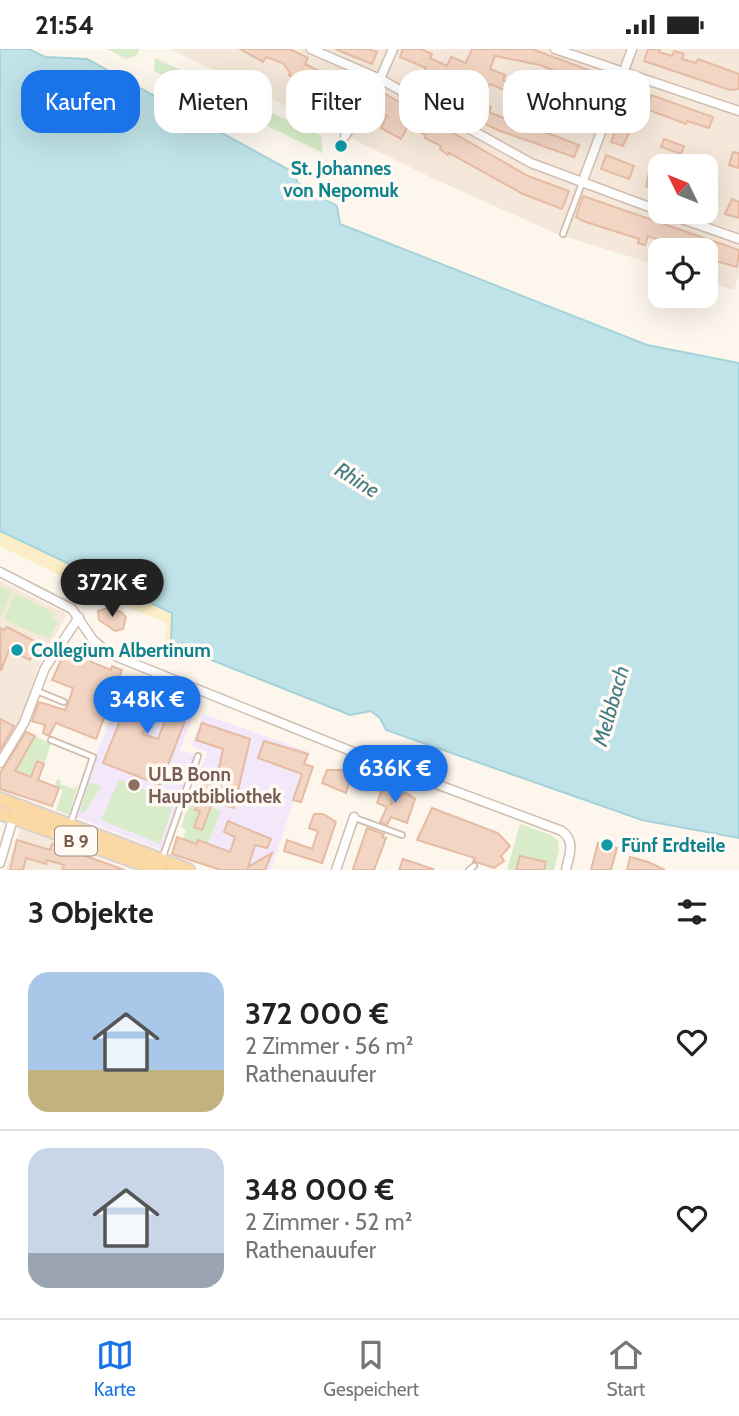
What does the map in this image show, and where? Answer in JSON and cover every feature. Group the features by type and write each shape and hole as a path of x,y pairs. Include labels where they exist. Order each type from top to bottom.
{"main road":[{"name":"B 9","path":"0,799 15,812 160,865 188,870"},
{"name":"B 9","path":"0,813 15,812 70,826 160,865"}],"street":[{"path":"311,49 359,70"},
{"path":"384,70 393,49"},
{"path":"555,49 624,70 632,49"},
{"path":"650,79 739,111"},
{"path":"385,82 516,156 648,206"},
{"path":"582,183 601,133"},
{"path":"697,224 739,239"},
{"path":"0,572 68,606 103,650 136,666 569,836 571,846 566,870"},
{"path":"0,763 24,723 45,668 79,617"},
{"path":"0,863 15,812"},
{"path":"336,870 354,817"}],"lane":[{"path":"563,234 582,183"},
{"path":"37,691 64,702"},
{"path":"51,740 93,757 70,826"},
{"path":"160,865 198,756"},
{"path":"354,817 402,835"},
{"path":"469,870 474,866"}],"shaded area":[{"path":"170,49 739,49 739,273 734,290 718,285 718,238 648,238 648,262 557,234 432,178 341,133 385,133 385,70 286,70 286,106 272,99 272,70 213,70"},
{"path":"0,581 67,614 39,665 20,722 0,752"},
{"name":"ULB Bonn Hauptbibliothek","path":"128,677 198,705 180,750 195,755 162,850 71,815"},
{"path":"203,714 309,752 271,870 221,870 202,862 220,811 190,800 207,752 192,746"},
{"path":"20,829 130,870 6,870"}],"green space":[{"path":"107,49 140,49 136,56 126,59"},
{"path":"155,58 181,70 154,70"},
{"path":"272,113 286,120 286,133 315,133 321,136 323,153 272,128"},
{"path":"0,586 11,592 0,618"},
{"path":"15,593 55,613 52,618 58,621 49,639 4,620"},
{"path":"35,736 51,744 44,764 38,762 31,778 15,771"},
{"path":"57,779 61,780 60,784 74,789 78,784 69,815 56,810 63,790 55,786"},
{"path":"119,780 162,797 166,789 177,793 160,844 101,820"},
{"path":"89,782 102,786 84,813 80,812"},
{"path":"190,800 198,803 196,810 208,814 211,807 221,811 208,844 197,845 183,839 186,830 181,827"},
{"path":"520,824 551,835 558,841 559,851 554,870 507,870"}],"sand":[{"path":"0,531 172,614 171,644 164,642 167,623 110,600 0,546"}],"water":[{"path":"0,49 29,49 45,57 87,59 107,70 21,70 21,133 140,133 140,88 154,96 154,133 222,133 293,172 298,183 337,206 340,224 647,345 739,363 739,838 642,820 386,730 380,718 371,711 350,715 171,644 172,613 0,531"}],"building":[{"path":"240,49 290,49 308,58 305,64 317,70 288,70 283,63 266,57 263,62"},
{"path":"335,49 368,49 377,52 372,64"},
{"path":"403,49 421,49 432,54 430,58 447,66 451,57 466,63 472,49 532,49 589,70 552,70 495,56 490,69 503,74 503,89 489,86 489,70 425,70 426,68 400,57"},
{"path":"648,49 660,49 659,52 672,56 674,51 684,54 682,59 696,63 698,59 739,74 739,89 730,90 644,61"},
{"path":"385,94 399,102 399,133 404,133 401,139 385,130"},
{"path":"651,95 713,117 709,128 687,121 686,124 650,110"},
{"path":"489,112 503,118 503,132 489,126"},
{"path":"422,133 453,133 528,176 569,191 562,209 523,194 449,153 448,155 440,149 441,146 425,138 426,135"},
{"path":"506,133 547,133 579,145 574,157"},
{"path":"615,133 629,133 623,146 611,142"},
{"path":"664,139 684,146 681,154 661,147"},
{"path":"733,152 739,153 739,168 729,165"},
{"path":"606,155 634,166 629,179 601,169"},
{"path":"583,196 648,218 648,224 664,224 704,238 648,236 645,245 638,243 639,239 576,217"},
{"path":"732,199 739,202 739,218 725,214"},
{"path":"718,243 739,250 737,267 718,262"},
{"path":"108,608 121,612 126,617 123,629 115,631 99,620 98,611"},
{"name":"Collegium Albertinum","path":"7,627 38,643 30,660 9,650 1,671 0,628 4,630"},
{"path":"67,647 93,657 91,662 111,670 112,666 122,670 96,739 56,723 49,736 43,733 45,725 32,721 39,702 65,710 68,704 73,688 52,680"},
{"path":"134,686 190,708 160,785 103,763","holes":["151,715 165,720 158,739 143,734"]},
{"path":"0,719 14,726 0,750"},
{"path":"202,723 250,739 234,808 213,801 202,830 194,827 200,811 195,810 200,803 205,780 216,782 223,749 196,740"},
{"path":"26,732 35,736 15,771 31,777 37,761 44,764 38,780 59,788 52,806 0,789 0,773"},
{"path":"264,741 308,754 304,764 313,767 301,802 293,800 302,774 258,758"},
{"path":"327,770 345,770 351,777 346,793 322,783"},
{"path":"384,784 395,788 391,804 405,792 415,799 407,823 391,817 387,825 380,822 387,807 377,803"},
{"path":"432,808 498,833 510,846 501,856 504,861 494,868 473,861 475,858 417,840"},
{"path":"314,814 323,814 336,822 322,863 284,851 287,840 312,849 318,831 309,828"},
{"path":"228,821 271,839 267,848 255,845 248,867 272,853 265,870 221,870 172,854 177,837 197,844 198,840 230,852 235,837 224,832"},
{"path":"367,828 384,834 382,837 386,838 374,870 353,869"},
{"path":"17,840 50,850 52,844 124,870 62,870 64,865 47,860 46,864 26,858 23,870 10,870"},
{"path":"598,843 617,848 611,870 591,870"},
{"path":"520,856 546,862 544,870 516,870"},
{"path":"630,857 648,862 665,870 627,870"},
{"path":"403,859 433,869 399,870"}],"place":[{"name":"St. Johannes von Nepomuk","path":"341,146"},
{"name":"Collegium Albertinum","path":"17,650"},
{"name":"ULB Bonn Hauptbibliothek","path":"134,785"},
{"name":"Fünf Erdteile","path":"607,845"}],"water label":[{"name":"Rhine","path":"357,480"},
{"name":"Melbbach","path":"611,706"}]}
